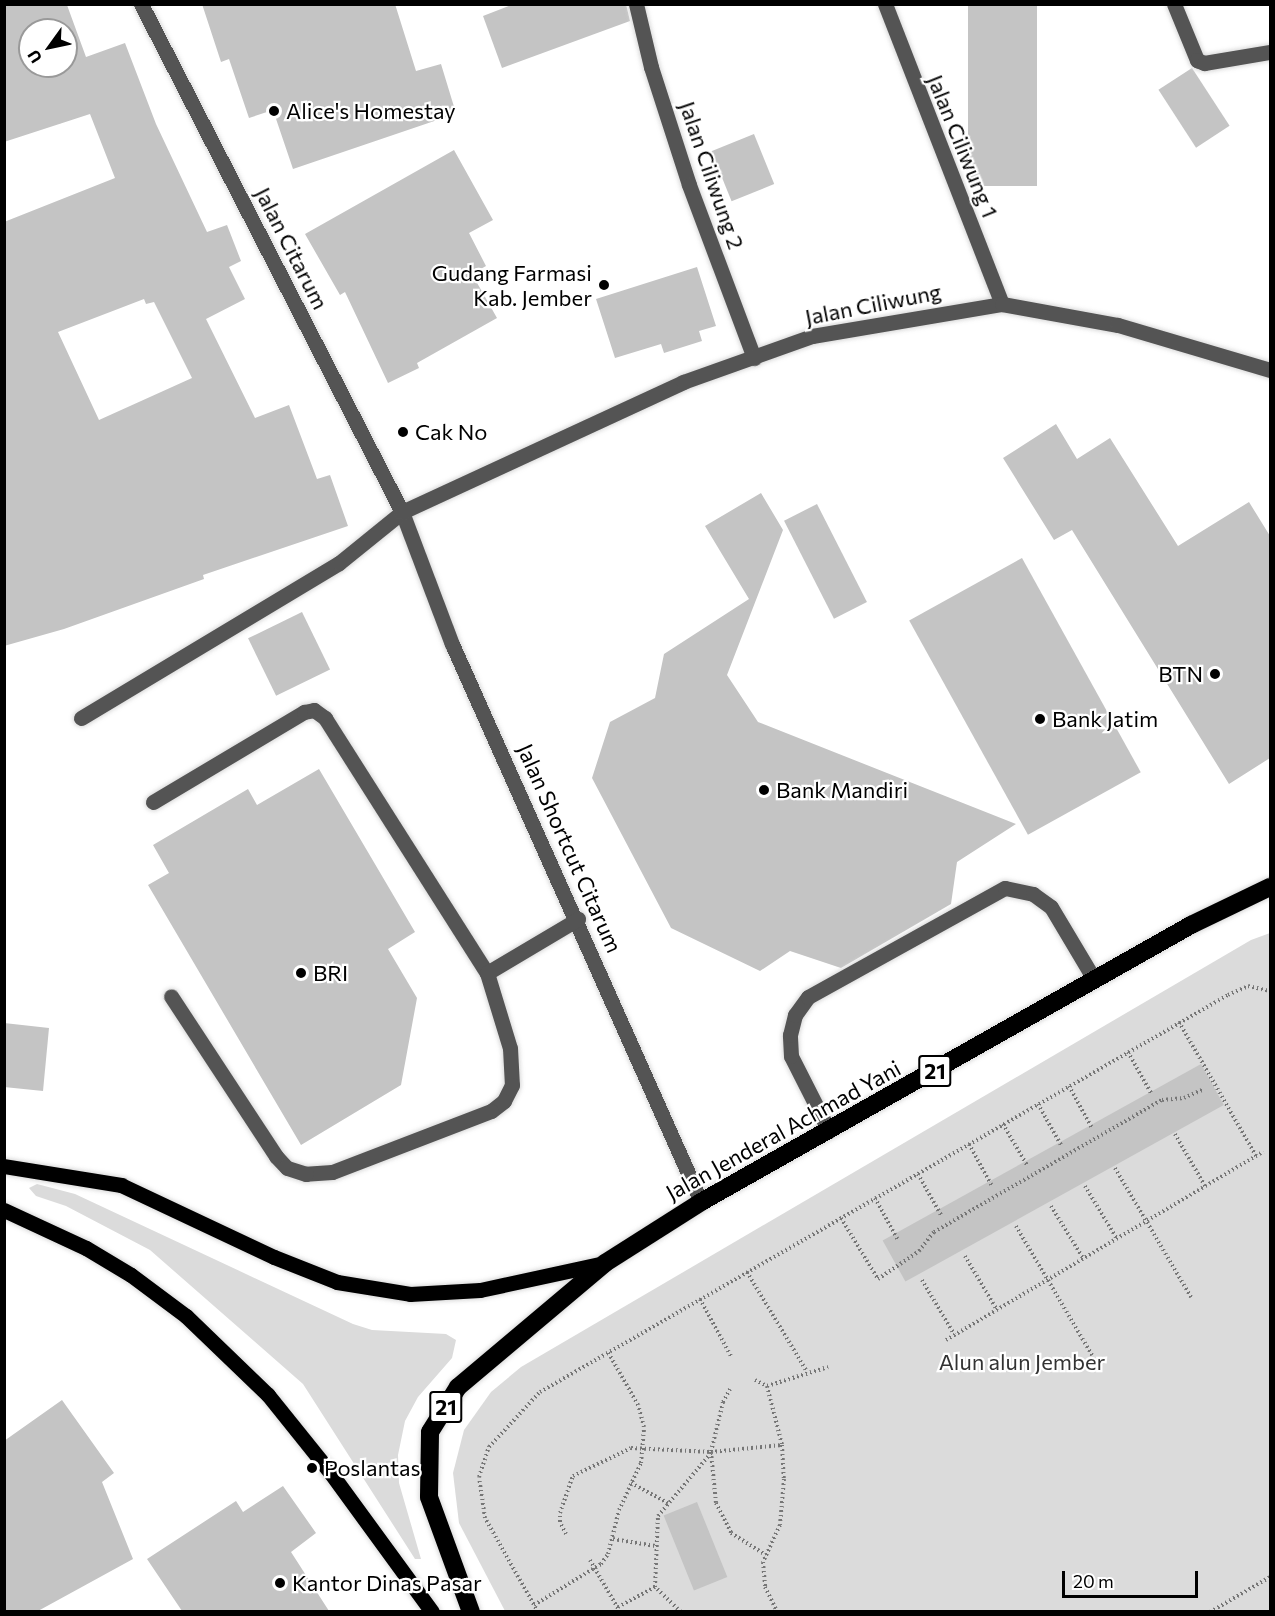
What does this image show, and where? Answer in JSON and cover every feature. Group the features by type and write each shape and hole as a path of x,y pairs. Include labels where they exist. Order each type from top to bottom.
{"highway":[{"name":"Jalan Jenderal Achmad Yani","path":"605,1263 701,1202 1094,979 1270,886"},
{"name":"21","path":"471,1611 429,1497 430,1432 458,1387 605,1263"}],"main road":[{"path":"4,1166 121,1185 327,1278 400,1292 480,1290 605,1263"},
{"path":"4,1210 86,1248 131,1275 186,1316 268,1395 330,1472 432,1611"}],"street":[{"name":"Jalan Citarum","path":"141,4 402,512"},
{"name":"Jalan Ciliwung 2","path":"636,4 651,67 689,184 754,358"},
{"name":"Jalan Ciliwung 1","path":"885,4 1002,304"},
{"path":"1174,4 1197,60 1204,63 1270,52"},
{"name":"Jalan Ciliwung","path":"81,718 339,563 402,512 683,382 812,336 1002,304 1118,325 1270,370"},
{"name":"Jalan Shortcut Citarum","path":"402,512 452,644 578,919 701,1202"},
{"path":"153,802 304,712 314,710 325,717 487,974 510,1048 512,1085 504,1101 491,1111 332,1172 315,1174 288,1168 276,1156 171,996"},
{"path":"829,1131 791,1056 790,1035 795,1016 808,997 1005,888 1033,894 1051,907 1094,979"},
{"path":"487,974 578,919"}],"path":[{"path":"538,1611 485,1518 479,1477 489,1447 514,1416 540,1392 1179,1022 1248,986 1270,991"},
{"path":"1179,1022 1256,1155"},
{"path":"1128,1052 1151,1093"},
{"path":"1069,1086 1092,1128"},
{"path":"841,1218 878,1279 919,1251 944,1226 1162,1100 1184,1098 1202,1090"},
{"path":"1038,1104 1061,1145"},
{"path":"1004,1124 1027,1166"},
{"path":"1175,1134 1205,1186"},
{"path":"969,1144 992,1186"},
{"path":"946,1340 1263,1152"},
{"path":"1115,1168 1191,1297"},
{"path":"918,1174 941,1215"},
{"path":"1085,1186 1117,1239"},
{"path":"875,1198 898,1240"},
{"path":"1051,1206 1083,1258"},
{"path":"1016,1226 1092,1355"},
{"path":"965,1256 997,1310"},
{"path":"747,1272 807,1372"},
{"path":"922,1280 954,1334"},
{"path":"700,1299 730,1356"},
{"path":"534,1605 594,1568 608,1554 644,1446 638,1405 609,1352"},
{"path":"755,1380 767,1386 828,1367"},
{"path":"767,1386 782,1445 780,1525 763,1562 765,1587 777,1611"},
{"path":"730,1389 723,1402 711,1452 716,1503 727,1527 740,1540 766,1555"},
{"path":"566,1534 560,1522 560,1513 573,1476 631,1448 644,1446 711,1452 782,1445"},
{"path":"681,1611 655,1587 658,1516 711,1452"},
{"path":"631,1483 668,1503"},
{"path":"613,1539 655,1546"},
{"path":"590,1560 619,1609 655,1587"},
{"path":"1210,1611 1270,1577"}],"green space":[{"name":"Alun alun Jember","path":"1270,933 1270,1611 505,1611 459,1523 453,1473 464,1430 491,1392 521,1367 1251,940"},
{"path":"37,1184 75,1194 353,1324 372,1330 446,1334 456,1340 452,1358 418,1397 405,1421 398,1455 399,1483 421,1559 415,1559 303,1384 150,1250 66,1206 36,1196 29,1188"}],"building":[{"path":"202,4 395,4 416,71 441,64 455,110 451,111 452,115 293,169 273,110 249,118 229,59 221,62"},
{"path":"514,4 626,4 630,21 502,68 483,16"},
{"path":"968,4 1037,4 1037,186 968,186"},
{"path":"4,5 67,5 72,18 18,18 18,78 78,78 78,35 86,57 125,43 156,124 207,232 227,225 241,261 229,267 245,299 206,319 255,418 289,405 317,479 330,475 348,526 203,575 204,579 64,629 4,646 4,222 115,178 90,114 4,142","holes":["144,299 146,304 154,302 192,378 99,420 58,332"]},
{"path":"1192,68 1230,126 1196,148 1158,90"},
{"path":"754,134 774,184 732,201 711,151"},
{"path":"454,150 493,220 469,233 486,266 472,274 497,318 417,363 419,368 388,383 345,292 340,295 305,234"},
{"path":"697,267 716,326 699,331 702,341 664,353 661,344 615,358 596,299"},
{"name":"BTN","path":"1056,424 1077,459 1110,438 1178,546 1249,502 1270,536 1270,758 1229,784 1072,530 1054,540 1003,458"},
{"name":"Bank Mandiri","path":"761,493 783,530 727,675 758,722 1016,824 957,862 951,904 841,968 790,951 760,971 671,928 592,778 610,722 655,698 664,654 749,599 705,526"},
{"path":"817,504 867,602 834,619 784,521"},
{"name":"Bank Jatim","path":"1022,558 1141,772 1028,835 909,621"},
{"path":"302,612 330,670 276,696 248,638"},
{"name":"BRI","path":"319,769 415,932 388,949 417,998 401,1085 301,1145 148,885 169,873 153,845 248,789 257,805"},
{"path":"4,1023 49,1028 43,1091 4,1087"},
{"path":"1201,1064 1224,1105 905,1282 883,1240"},
{"path":"62,1400 114,1473 102,1482 133,1559 38,1611 4,1611 4,1441"},
{"path":"283,1486 316,1533 291,1552 329,1611 182,1611 147,1559 236,1501 243,1512"},
{"path":"697,1502 727,1577 694,1591 664,1515"}],"place":[{"name":"Alice's Homestay","path":"274,111"},
{"name":"Gudang Farmasi Kab. Jember","path":"604,285"},
{"name":"Cak No","path":"403,432"},
{"name":"BTN","path":"1215,674"},
{"name":"Bank Jatim","path":"1040,719"},
{"name":"Bank Mandiri","path":"764,790"},
{"name":"BRI","path":"301,973"},
{"name":"Poslantas","path":"312,1468"},
{"name":"Kantor Dinas Pasar","path":"280,1583"}]}
